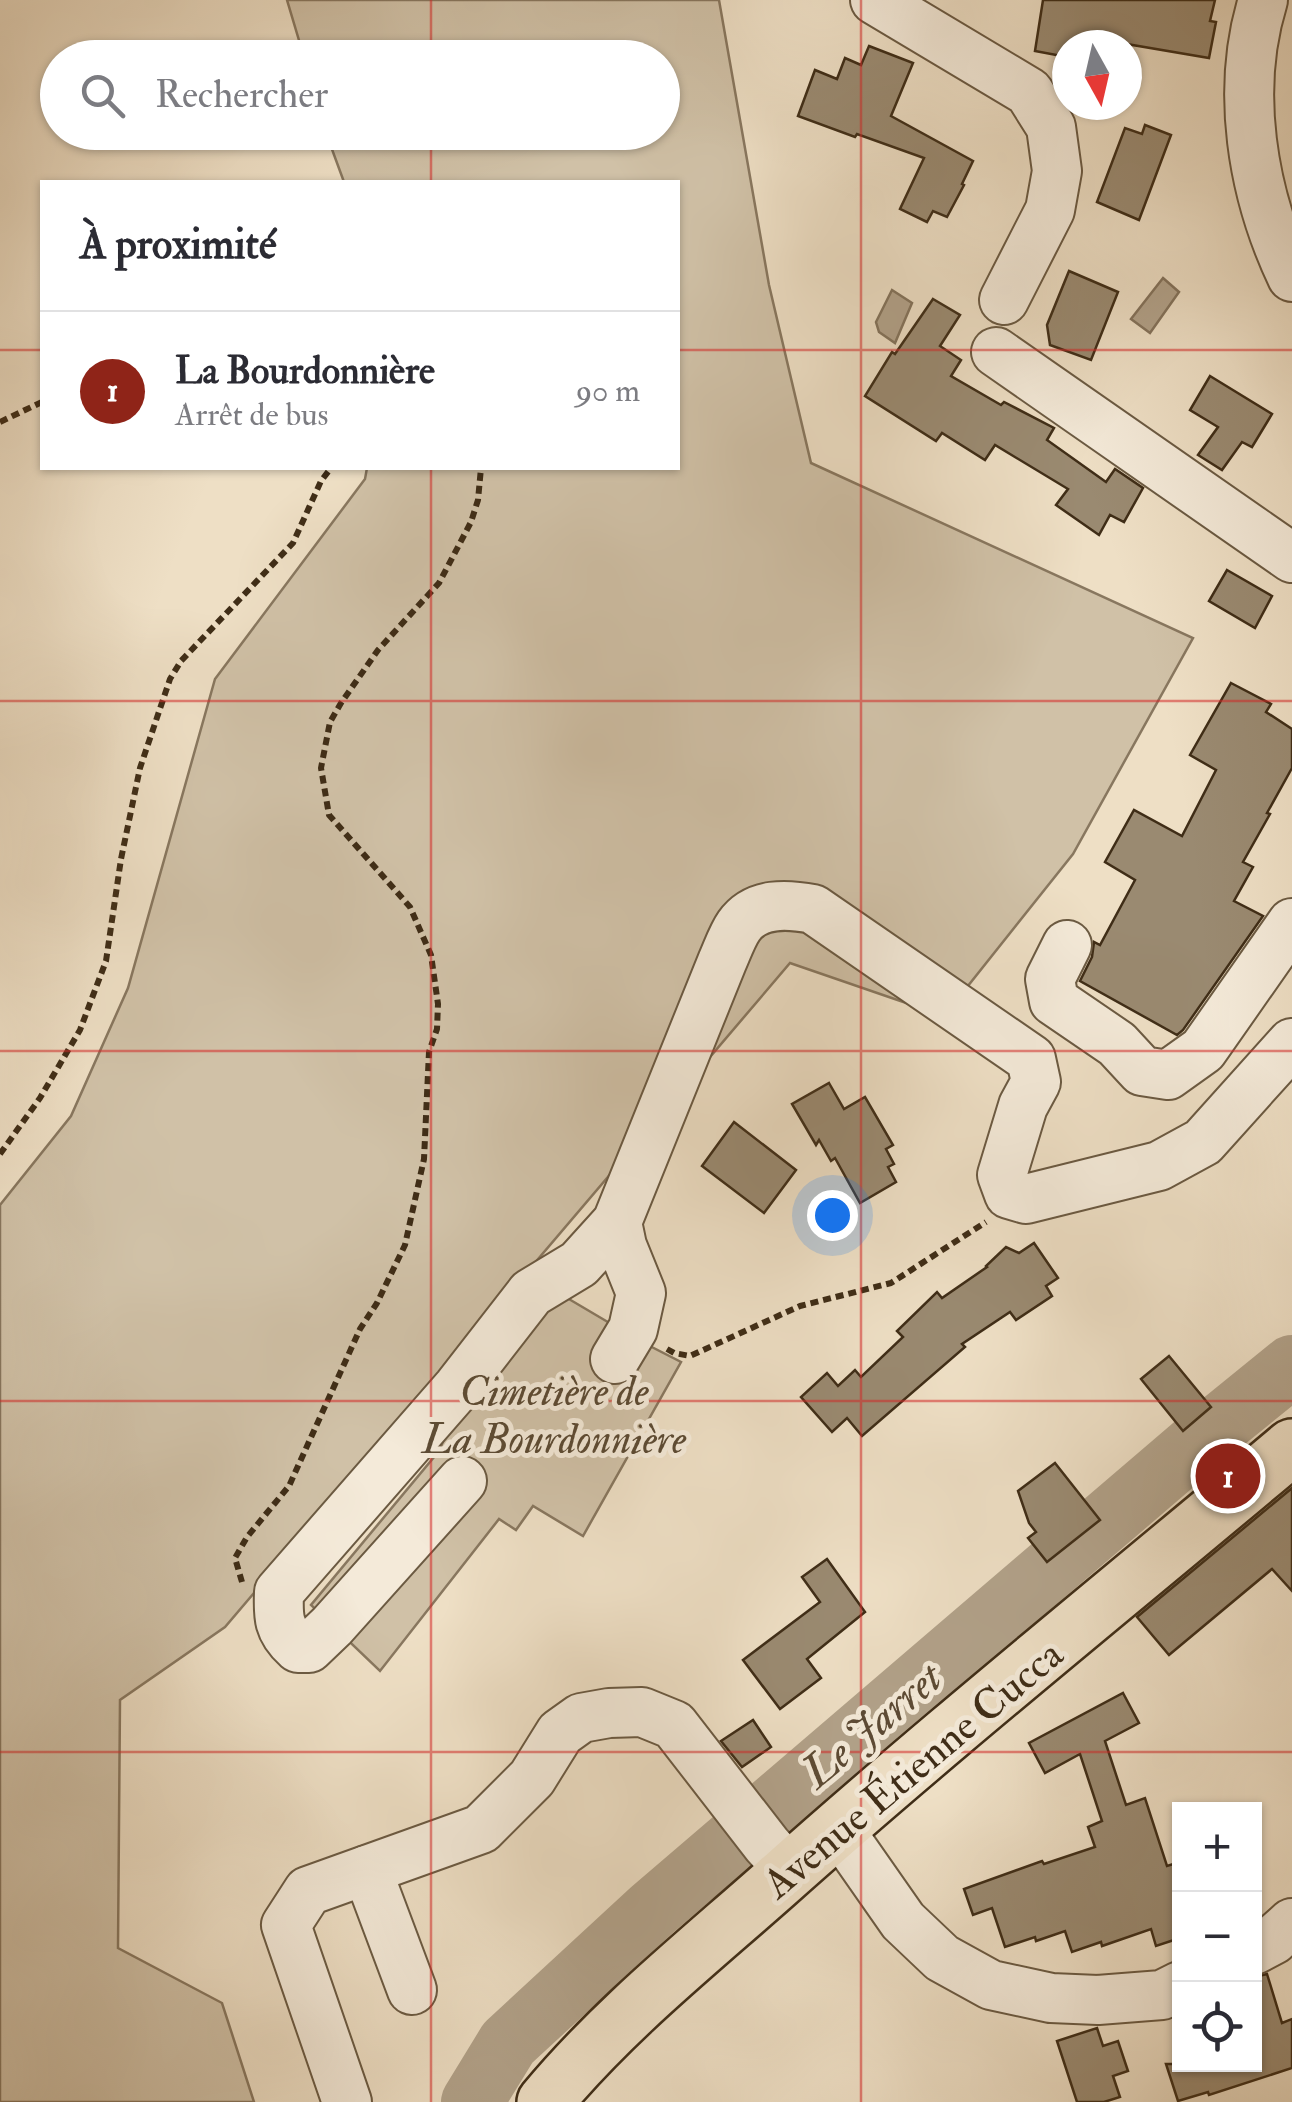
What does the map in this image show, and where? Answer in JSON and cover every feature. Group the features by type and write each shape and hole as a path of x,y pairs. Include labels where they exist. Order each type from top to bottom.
{"main road":[{"name":"Avenue Étienne Cucca","path":"545,2102 778,1858 838,1828 1292,1447"}],"street":[{"path":"874,0 1030,92 1051,127 1057,171 1050,210 1004,300"},
{"path":"1263,0 1252,60 1251,138 1264,202 1292,277"},
{"path":"996,352 1292,558"},
{"path":"462,1481 310,1648 298,1648 285,1636 279,1592 458,1387 531,1293 580,1264 617,1222 722,962 740,924 765,908 786,904 812,909 1031,1059 1036,1082 1023,1106 1002,1175 1009,1194 1026,1199 1158,1166 1203,1142 1292,1043"},
{"path":"1068,945 1050,979 1054,1001 1117,1044 1142,1072 1168,1075 1203,1050 1292,923"},
{"path":"614,1360 632,1330 641,1293 617,1222"},
{"path":"347,2102 286,1925 308,1892 481,1829 532,1778 560,1733 581,1718 642,1712 674,1726 778,1858"},
{"path":"838,1828 903,1921 942,1958 991,1985 1051,1998 1098,2000 1162,1995 1172,1990"},
{"path":"366,1870 412,1990"}],"path":[{"path":"0,422 40,403"},
{"path":"0,1154 40,1098 80,1030 106,961 120,859 140,768 170,679 181,662 293,543 330,470"},
{"path":"279,1611 242,1582 235,1558 247,1536 289,1486 360,1328 377,1303 405,1244 424,1160 428,1052 437,1029 438,1004 431,955 410,907 329,815 321,768 330,722 341,703 378,650 447,568 471,522 481,470"},
{"path":"674,1353 690,1356 800,1306 891,1282 997,1215 1009,1194"}],"green space":[{"path":"287,0 719,0 769,285 811,463 1193,638 1073,854 944,1016 790,963 225,1627 120,1700 118,1948 222,2003 254,2102 0,2102 0,1205 71,1116 128,988 215,679 365,479 367,470 680,470 680,180 343,180 332,150 680,150 680,40 299,40"},
{"name":"Cimetière de La Bourdonnière","path":"557,1292 681,1362 583,1536 533,1506 516,1530 499,1519 380,1671 311,1605 439,1451 447,1432"}],"shaded area":[{"path":"1163,278 1179,292 1150,333 1131,319"},
{"path":"892,290 912,303 895,343 879,332 876,322"}],"building":[{"path":"1043,0 1215,0 1210,21 1216,22 1209,58 1142,47 1142,30 1052,30 1052,54 1035,51"},
{"path":"869,46 913,63 891,116 973,161 947,217 933,211 927,222 900,209 924,158 798,116 815,70 837,79 845,58 861,65"},
{"path":"1145,125 1171,135 1139,220 1097,202 1125,128 1142,134"},
{"path":"1069,271 1118,292 1091,360 1050,345 1047,325"},
{"path":"933,299 960,315 940,346 961,360 951,376 1001,405 1004,402 1054,428 1047,440 1106,482 1115,469 1143,488 1124,522 1110,515 1099,535 1056,505 1068,489 995,445 985,460 942,433 936,441 865,396 892,352 895,354"},
{"path":"1210,376 1272,414 1252,447 1242,442 1222,470 1198,455 1218,427 1190,410"},
{"path":"1227,570 1272,596 1255,628 1209,601"},
{"path":"1231,683 1271,704 1266,712 1292,729 1292,768 1243,862 1253,867 1234,901 1263,916 1177,1035 1080,981 1092,957 1094,942 1100,945 1135,880 1105,862 1134,810 1182,836 1216,770 1190,755"},
{"path":"829,1083 844,1109 865,1097 893,1145 886,1149 894,1164 888,1167 896,1182 860,1203 835,1158 831,1161 819,1140 816,1145 792,1104"},
{"path":"734,1122 796,1170 764,1213 702,1166"},
{"path":"1034,1243 1058,1278 1046,1286 1052,1296 1016,1320 1010,1312 962,1344 965,1347 862,1436 847,1418 832,1432 801,1397 827,1373 838,1386 855,1370 861,1377 903,1337 897,1331 937,1292 942,1298 987,1267 1006,1247 1019,1253"},
{"path":"1169,1356 1211,1407 1183,1431 1141,1379"},
{"path":"1055,1463 1100,1520 1047,1562 1028,1538 1036,1532 1018,1491"},
{"path":"1292,1488 1292,1591 1272,1569 1169,1655 1137,1617"},
{"path":"827,1559 865,1612 807,1659 821,1678 780,1709 743,1660 820,1602 802,1577"},
{"path":"1123,1693 1139,1723 1105,1741 1126,1805 1145,1798 1167,1866 1172,1864 1172,1941 1156,1946 1151,1929 1072,1952 1065,1931 1005,1947 992,1908 973,1915 964,1889 1095,1847 1088,1827 1102,1821 1080,1754 1045,1773 1029,1743"},
{"path":"753,1720 771,1747 742,1767 721,1741"},
{"path":"1267,1974 1282,2023 1292,2019 1292,2068 1178,2101 1166,2064 1172,2064 1172,2072 1262,2072 1262,1975"},
{"path":"1097,2028 1103,2046 1118,2041 1128,2071 1113,2076 1120,2097 1104,2102 1077,2102 1057,2041"}],"waterway":[{"name":"Le Jarret","path":"472,2102 508,2043 652,1910 1292,1366"}],"place":[{"name":"La Bourdonnière","path":"1228,1476"}]}
